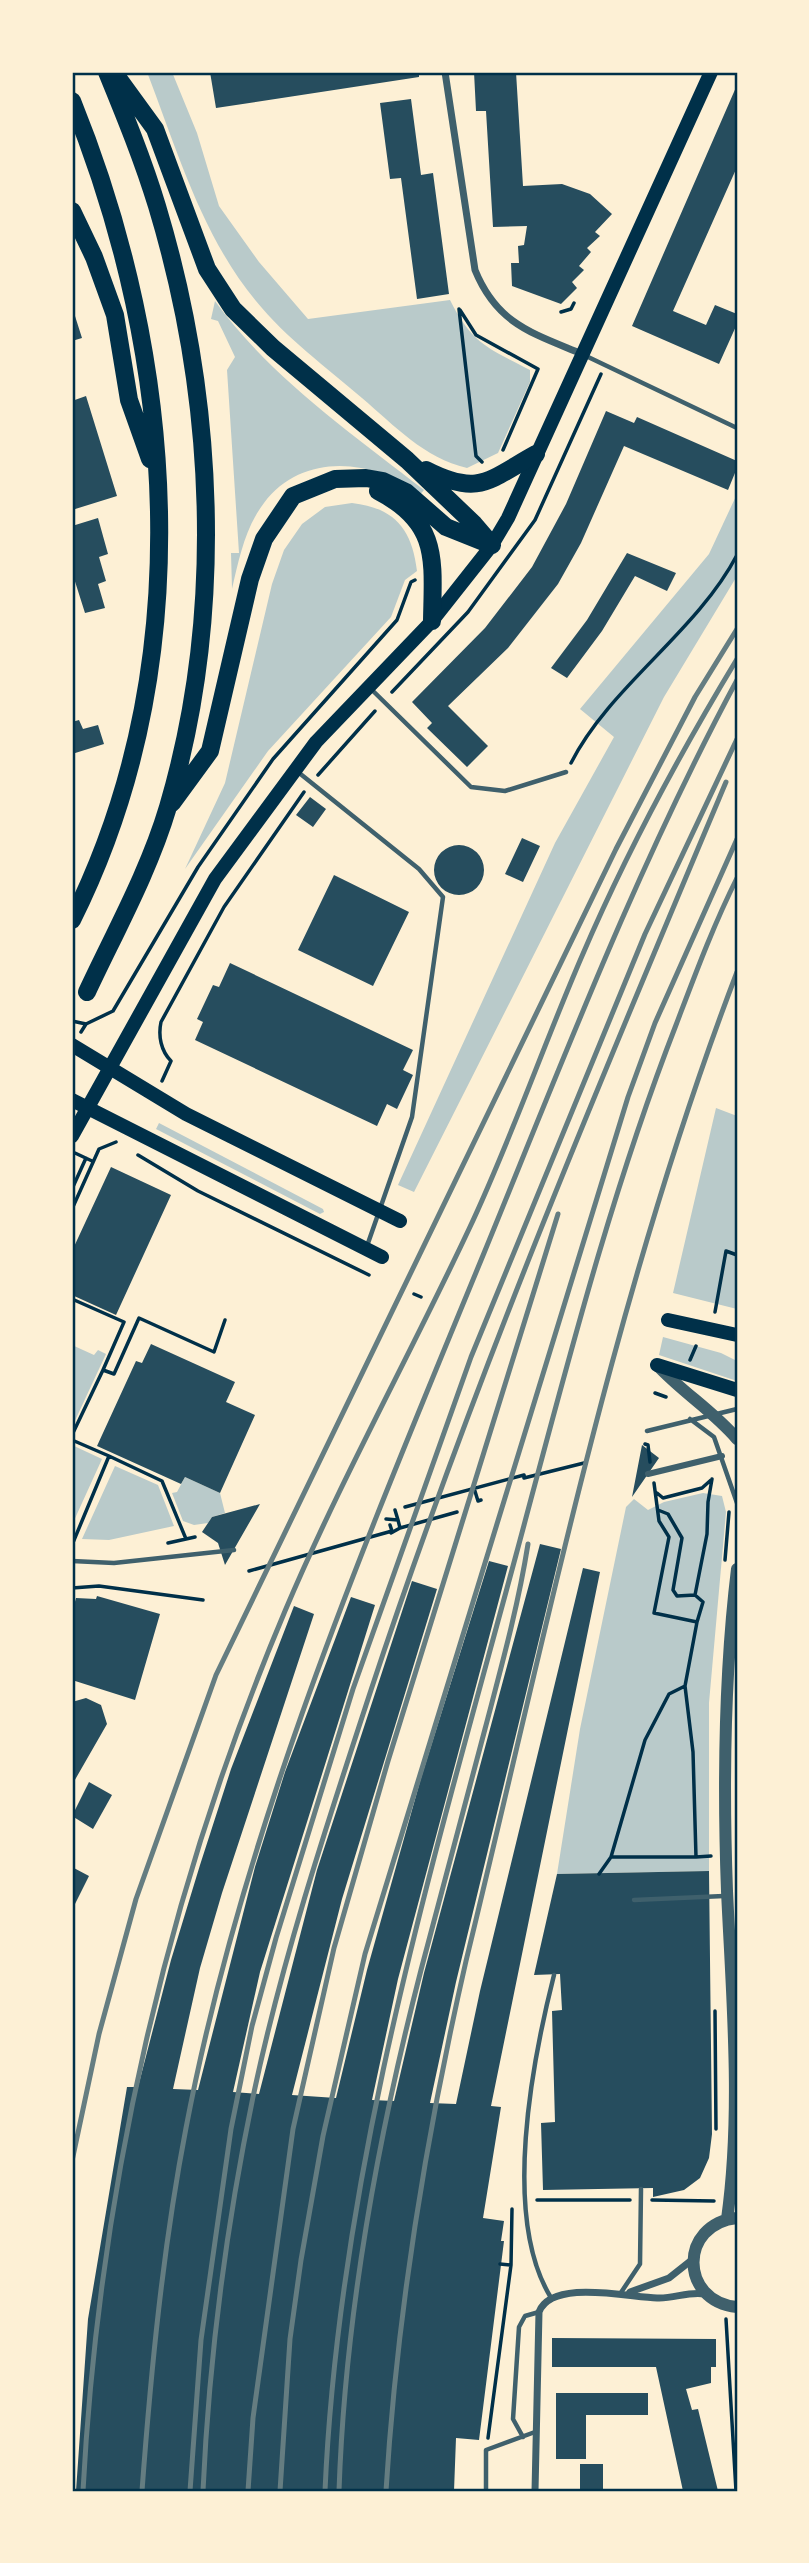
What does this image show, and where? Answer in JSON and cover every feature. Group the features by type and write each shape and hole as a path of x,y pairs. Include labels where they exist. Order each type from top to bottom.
{"highway":[{"path":"87,992 130,901 167,809 190,714 199,649 205,565 199,412 185,319 167,241 146,172 107,72"},
{"path":"114,72 155,129 207,269 233,309 273,348 407,460 474,524 492,545"},
{"path":"72,102 106,194 134,300 151,396 159,482 156,611 147,684 120,804 72,920"},
{"path":"72,211 94,257 115,315 129,400 159,482"},
{"path":"407,460 462,485 536,454"},
{"path":"346,478 376,489 410,512 425,529 433,553 432,621"},
{"path":"167,809 210,751 250,579 273,522 286,503 301,491 323,482 366,478 395,486 446,527 492,545"}],"main road":[{"path":"72,1136 215,879 295,769 368,686 432,621 492,545 508,518 711,72"},
{"path":"73,1045 186,1114 400,1221"},
{"path":"72,1100 382,1257"},
{"path":"668,1320 737,1335"},
{"path":"657,1365 737,1390"}],"street":[{"path":"445,72 475,270 485,295 505,318 549,342 582,354"},
{"path":"657,1365 680,1389 714,1412 737,1439"},
{"path":"648,1474 722,1456"},
{"path":"624,2294 669,2278 693,2259 704,2234 732,2218 732,1896 724,1710 728,1640 737,1569"},
{"path":"693,2259 698,2283 706,2294 723,2305 736,2309"},
{"path":"535,2491 539,2312 543,2302 550,2296 624,2294 659,2299 691,2291 706,2294"}],"lane":[{"path":"582,354 737,428"},
{"path":"368,686 471,787 505,791 566,772"},
{"path":"295,769 419,869 443,897 412,1117 366,1250"},
{"path":"647,1431 714,1412 737,1409"},
{"path":"690,1419 714,1437 737,1503"},
{"path":"72,1561 114,1563 234,1550"},
{"path":"634,1900 732,1896"},
{"path":"550,2296 537,2274 530,2249 526,2198 526,2121 554,1975"},
{"path":"624,2294 640,2264 641,2189"},
{"path":"523,2437 513,2419 519,2327 525,2316 539,2312"},
{"path":"486,2491 486,2450 536,2432"}],"path":[{"path":"561,312 570,309 574,303"},
{"path":"458,309 476,335 538,369 503,451 488,474 476,456 458,309"},
{"path":"566,772 584,738 667,647 737,555"},
{"path":"73,1045 86,1024 113,1011 198,867 273,759 397,620 411,582 433,568"},
{"path":"72,1021 86,1024"},
{"path":"158,1033 164,1055 171,1061"},
{"path":"72,1209 92,1161 106,1144 117,1142 198,1191 369,1275"},
{"path":"72,1152 92,1161"},
{"path":"72,1188 86,1158"},
{"path":"715,1312 726,1251 737,1255"},
{"path":"414,1294 421,1297"},
{"path":"72,1299 124,1322 72,1437 162,1481 186,1539"},
{"path":"103,1370 114,1374 139,1318 214,1352 225,1320"},
{"path":"688,1365 696,1346"},
{"path":"72,1545 110,1457"},
{"path":"405,1507 584,1463"},
{"path":"705,1478 712,1479"},
{"path":"659,1487 658,1493 663,1498 702,1488 712,1479"},
{"path":"695,1595 707,1535 712,1479"},
{"path":"474,1488 478,1502 481,1500"},
{"path":"249,1571 391,1531 395,1510"},
{"path":"611,1857 696,1857 693,1752 685,1686 703,1602 695,1595 677,1596 673,1590 682,1538 668,1514 658,1510 659,1521 669,1537 654,1613 698,1622"},
{"path":"284,1560 457,1513"},
{"path":"386,1519 400,1528"},
{"path":"163,1544 195,1537"},
{"path":"72,1588 99,1586 203,1600"},
{"path":"598,1874 611,1857 645,1740 669,1694 685,1686"},
{"path":"712,1856 712,1896"},
{"path":"715,2001 716,2134"},
{"path":"500,2264 512,2265"},
{"path":"727,2334 736,2491"}],"shaded area":[{"path":"147,72 172,72 197,133 219,206 259,262 308,319 450,300 466,326 482,343 530,370 530,382 498,453 467,468 437,457 398,430 268,315 237,276 206,221 180,162"},
{"path":"215,301 237,329 286,379 424,490 419,496 401,483 361,468 318,468 298,475 280,486 257,513 244,544 232,589 231,553 239,553 227,370 235,357 218,321 211,319"},
{"path":"737,494 737,576 664,697 414,1192 398,1185 555,843 614,737 580,709 709,554"},
{"path":"352,503 380,510 399,523 411,543 417,571 405,580 391,617 268,751 185,869 225,783 272,584 284,550 302,524 325,507"},
{"path":"716,1108 737,1116 737,1309 673,1293"},
{"path":"159,1123 323,1209 324,1212 320,1214 156,1129"},
{"path":"663,1337 721,1353 737,1361 737,1381 659,1355"},
{"path":"72,1345 94,1355 98,1350 106,1354 72,1427"},
{"path":"72,1445 102,1459 72,1525"},
{"path":"115,1466 158,1485 174,1526 109,1540 82,1539"},
{"path":"185,1477 220,1493 225,1513 212,1517 208,1523 194,1525 183,1521 172,1493 177,1492"},
{"path":"703,1493 722,1496 726,1512 709,1703 709,1871 557,1874 580,1729 626,1507 634,1499 648,1510 664,1502"}],"building":[{"path":"210,72 419,72 419,77 216,108"},
{"path":"474,72 516,72 523,186 562,184 590,194 612,214 595,232 600,236 587,248 591,252 579,266 584,270 572,282 577,288 561,304 512,286 511,263 519,263 518,246 524,245 527,226 493,227 486,111 476,111"},
{"path":"737,85 737,167 673,311 706,325 715,305 737,314 737,324 719,364 632,326"},
{"path":"411,99 421,175 433,173 449,294 417,299 401,178 390,179 380,103"},
{"path":"75,316 82,338 72,341 72,317"},
{"path":"86,396 117,496 72,510 72,401"},
{"path":"606,411 634,423 637,417 737,461 737,468 728,490 624,446 581,543 558,584 508,648 448,706 488,746 467,767 427,728 432,723 412,702 485,628 532,567 566,504"},
{"path":"98,518 108,554 99,557 106,581 98,584 105,608 85,613 72,572 72,526"},
{"path":"627,553 676,573 667,591 635,576 602,631 567,678 551,668 587,620"},
{"path":"79,720 83,729 98,725 104,744 72,754 72,722"},
{"path":"310,797 326,809 313,827 296,815"},
{"path":"522,838 540,846 523,882 505,874"},
{"path":"459,845 477,852 484,870 477,888 459,895 441,888 434,870 441,852"},
{"path":"334,875 409,912 373,986 298,950"},
{"path":"230,963 413,1050 403,1070 413,1075 397,1109 387,1104 377,1126 195,1040 203,1022 197,1019 213,985 219,987"},
{"path":"111,1167 171,1195 116,1315 72,1295 72,1251"},
{"path":"151,1344 235,1382 226,1402 255,1415 220,1493 185,1477 181,1484 97,1446 136,1361 142,1363"},
{"path":"642,1445 659,1458 632,1497"},
{"path":"260,1504 225,1565 218,1543 202,1532 212,1517"},
{"path":"540,1544 561,1549 456,1982 430,2103 456,2104 480,1991 583,1568 600,1572 491,2106 501,2107 483,2218 504,2221 501,2241 504,2241 479,2440 456,2438 454,2491 76,2491 88,2319 127,2087 138,2087 171,1960 231,1769 294,1606 314,1614 222,1893 200,1968 173,2089 198,2090 255,1867 285,1772 351,1597 375,1605 260,1972 233,2092 259,2094 317,1870 412,1581 437,1589 342,1899 292,2095 336,2098 367,1970 421,1778 489,1561 508,1566 398,1979 372,2100 394,2101 424,1973"},
{"path":"97,1596 160,1614 135,1700 72,1680 72,1613 76,1598 96,1599"},
{"path":"86,1698 101,1705 107,1724 72,1785 72,1702"},
{"path":"89,1782 112,1795 93,1829 72,1816"},
{"path":"72,1867 89,1876 72,1910"},
{"path":"709,1871 712,2134 709,2158 700,2178 684,2190 653,2197 653,2188 543,2190 541,2123 555,2122 552,2011 562,2010 560,1974 534,1975 557,1874"},
{"path":"552,2338 716,2339 716,2367 711,2367 711,2383 686,2389 692,2410 698,2409 718,2491 683,2491 656,2367 552,2367"},
{"path":"556,2393 648,2393 648,2415 586,2415 586,2459 556,2459"},
{"path":"580,2464 603,2464 603,2491 580,2491"}],"railway":[{"path":"72,2161 99,2034 136,1899 216,1675 616,849 695,697 737,629"},
{"path":"83,2491 91,2378 123,2154 173,1933 206,1824 243,1717 306,1563 484,1195 599,918 674,768 737,659"},
{"path":"142,2491 159,2309 186,2128 211,2015 241,1903 275,1793 313,1683 396,1467 573,1035 634,891 737,680"},
{"path":"190,2491 201,2340 231,2129 252,2026 276,1938 353,1689 471,1357 645,934 737,739"},
{"path":"203,2491 214,2343 235,2195 265,2045 306,1892 410,1575 495,1346 585,1119 726,782"},
{"path":"280,2491 290,2339 301,2260 323,2136 365,1954 628,1097 655,1023 737,839"},
{"path":"325,2491 334,2372 349,2253 370,2136 423,1902 570,1354 629,1155 712,932 737,878"},
{"path":"386,2491 398,2357 415,2225 438,2092 466,1961 555,1586 619,1338 694,1092 737,972"},
{"path":"248,2491 253,2418 293,2129 334,1948 388,1761 558,1214"},
{"path":"339,2491 348,2359 377,2163 405,2034 503,1660 528,1544"}]}
